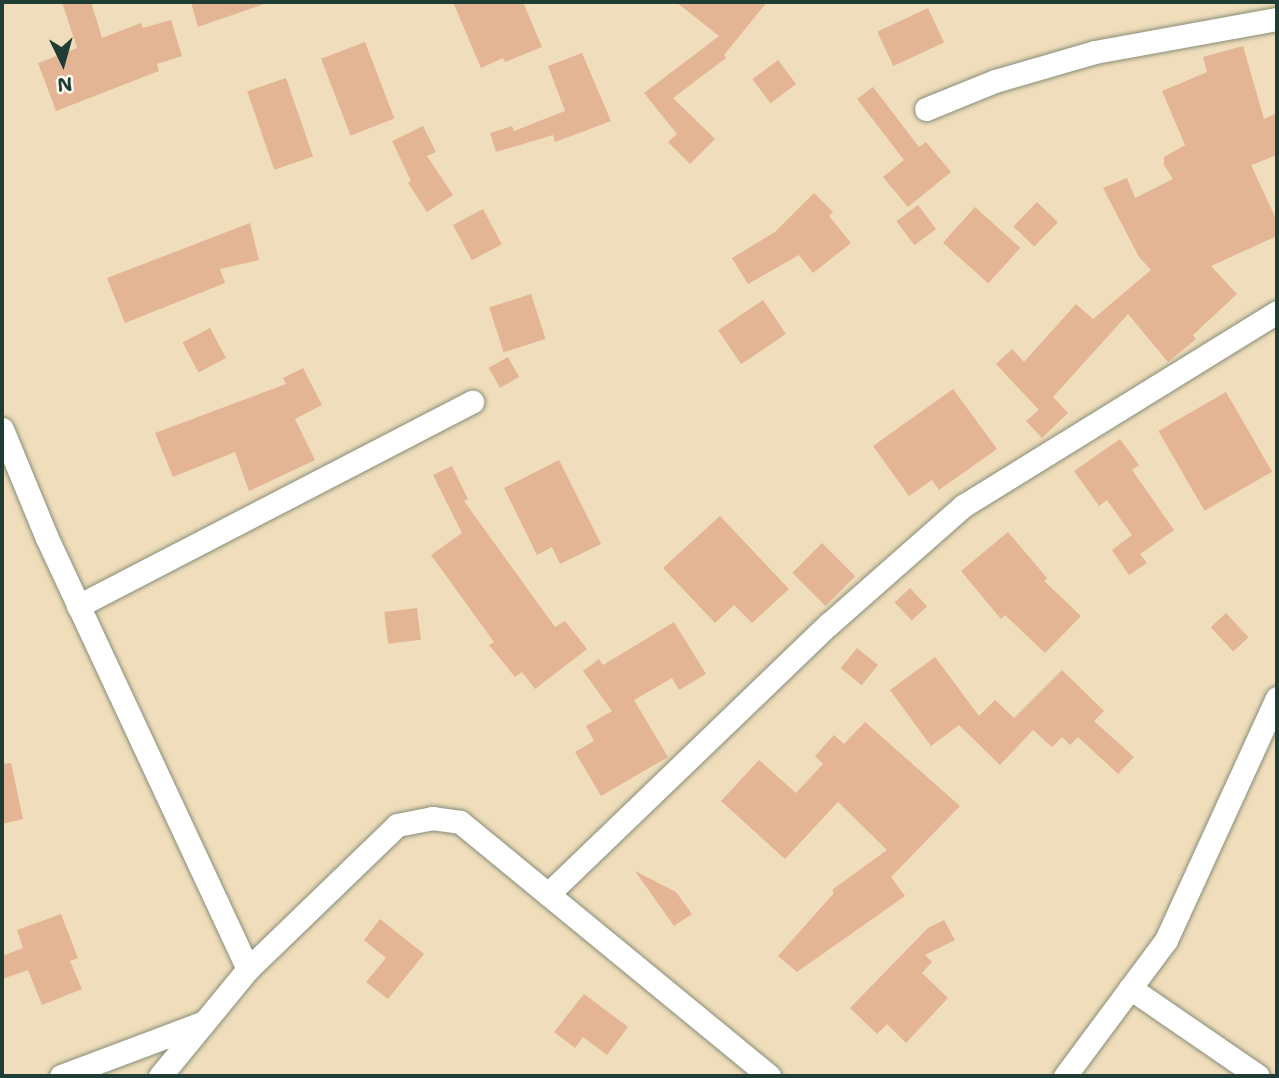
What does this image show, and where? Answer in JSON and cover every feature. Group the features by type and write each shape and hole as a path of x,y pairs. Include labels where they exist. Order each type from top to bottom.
{"street":[{"path":"926,108 995,81 1096,52 1277,19"},
{"path":"548,894 829,624 963,506 1277,312"},
{"path":"78,606 472,402"},
{"path":"2,429 78,606 248,969"},
{"path":"1065,1076 1166,940 1277,698"},
{"path":"160,1076 248,969 382,837 397,825 413,819 432,818 460,822 769,1076"},
{"path":"1130,988 1258,1076"},
{"path":"61,1076 202,1023"}],"building":[{"path":"62,2 91,2 102,38 141,23 143,28 171,20 182,56 157,64 159,71 56,111 38,63 77,48"},
{"path":"191,2 263,2 264,4 198,27"},
{"path":"453,2 523,2 542,47 505,62 503,58 481,68"},
{"path":"676,2 767,2 724,55 726,58 673,98 715,139 690,164 668,142 677,134 644,93 719,36"},
{"path":"928,8 944,42 893,66 877,32"},
{"path":"365,42 394,119 351,135 321,59"},
{"path":"1243,46 1264,119 1277,113 1277,155 1251,165 1277,221 1277,236 1211,266 1237,294 1193,335 1196,339 1168,362 1128,314 1053,397 1068,413 1042,438 1026,421 1039,410 996,364 1012,349 1024,362 1076,304 1093,319 1151,270 1139,257 1103,188 1127,178 1135,198 1173,179 1164,165 1164,157 1185,145 1162,91 1207,72 1203,57"},
{"path":"582,53 611,121 555,142 553,135 496,152 490,133 512,126 514,131 565,111 548,66"},
{"path":"778,60 796,84 770,103 752,79"},
{"path":"286,78 313,156 274,170 247,91"},
{"path":"873,87 919,147 926,142 951,172 908,207 883,177 904,160 857,99"},
{"path":"423,126 436,152 427,156 453,195 427,212 408,183 411,181 392,141"},
{"path":"814,193 833,212 829,216 851,243 813,273 799,255 748,284 732,258 775,232"},
{"path":"1037,202 1058,222 1034,247 1013,226"},
{"path":"918,205 936,229 914,245 896,221"},
{"path":"975,207 1020,248 988,283 943,243"},
{"path":"483,209 502,244 472,260 453,225"},
{"path":"250,223 259,260 220,269 225,283 125,323 107,278"},
{"path":"531,294 546,339 504,352 489,308"},
{"path":"763,300 786,334 741,364 718,330"},
{"path":"210,328 226,358 199,373 183,343"},
{"path":"508,357 519,377 500,388 489,368"},
{"path":"303,368 322,405 295,419 315,460 249,491 235,452 173,477 155,433 286,384 283,378"},
{"path":"953,389 997,449 939,490 932,480 909,496 873,446"},
{"path":"1226,392 1272,472 1204,511 1158,431"},
{"path":"1120,439 1139,465 1132,470 1174,530 1140,554 1147,563 1129,575 1112,550 1132,535 1107,500 1099,506 1074,471"},
{"path":"559,460 601,544 560,564 552,547 537,555 504,488"},
{"path":"452,466 468,499 464,501 555,627 565,621 587,649 535,689 522,672 515,677 489,645 494,642 431,555 462,533 433,475"},
{"path":"720,516 789,589 752,623 734,605 715,623 663,568"},
{"path":"1008,532 1047,578 1044,581 1081,616 1045,653 1005,615 1001,619 961,571"},
{"path":"822,543 855,576 826,606 792,573"},
{"path":"910,588 927,606 912,621 895,602"},
{"path":"417,608 421,640 388,644 384,612"},
{"path":"1226,613 1249,637 1233,651 1211,627"},
{"path":"674,622 706,674 679,690 672,678 634,700 668,757 601,796 575,752 594,741 586,726 612,711 583,671 599,659 603,665"},
{"path":"857,648 878,665 862,685 841,668"},
{"path":"935,657 979,716 995,700 1014,718 1062,670 1104,711 1094,721 1134,757 1118,774 1078,737 1070,745 1062,737 1052,747 1033,730 1000,765 959,725 931,746 890,690"},
{"path":"865,722 960,806 891,877 905,896 797,972 778,956 834,893 832,890 887,850 838,802 785,859 721,801 759,760 796,793 823,764 815,756 834,735 844,744"},
{"path":"11,763 23,819 2,824 2,764"},
{"path":"635,871 676,892 692,914 674,926"},
{"path":"61,914 78,958 70,961 82,989 42,1005 28,970 2,979 2,956 23,948 17,930"},
{"path":"380,919 424,954 388,999 366,982 386,958 364,940"},
{"path":"944,920 955,940 925,955 932,962 922,973 948,998 906,1043 887,1024 877,1034 850,1008 928,928"},
{"path":"584,994 628,1027 607,1055 583,1037 575,1048 554,1032"}]}
